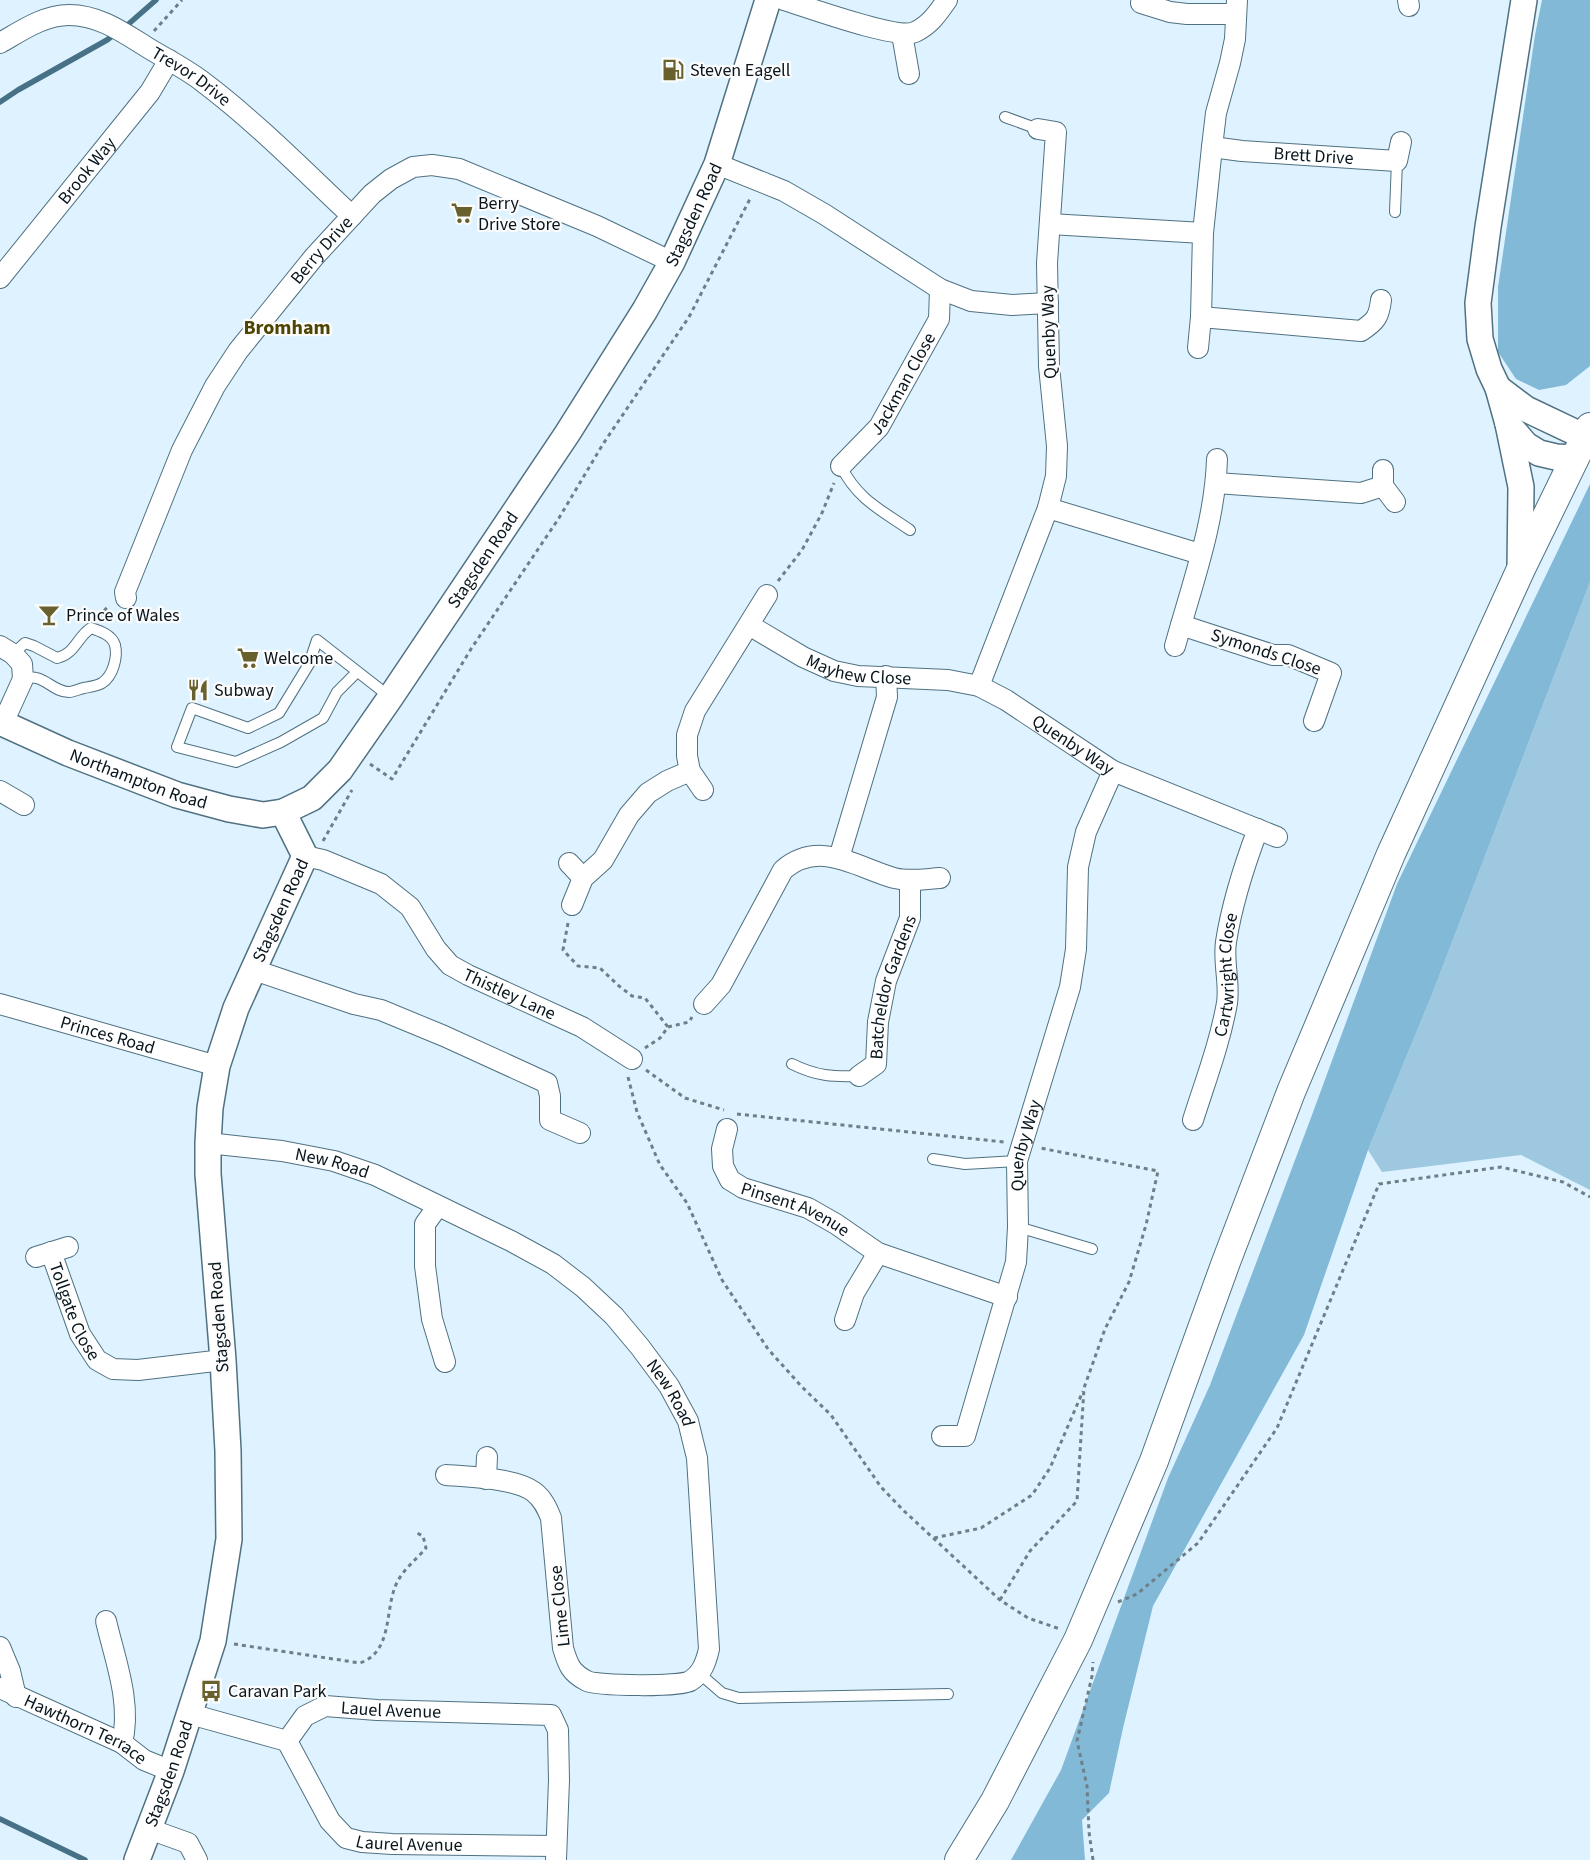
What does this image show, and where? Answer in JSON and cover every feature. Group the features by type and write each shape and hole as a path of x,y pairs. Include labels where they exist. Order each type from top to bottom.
{"highway":[{"path":"959,1860 994,1802 1078,1640 1089,1615 1154,1461 1226,1262 1295,1083 1391,854 1520,571 1583,441"}],"street":[{"name":"Stagsden Road","path":"142,1846 171,1771 213,1641 229,1539 228,1452 223,1360 208,1174 210,1108 217,1066 236,1008 305,856 283,812 312,798 340,770 604,379 672,262 717,164 768,0"},
{"path":"784,0 902,34 913,33 929,24 947,0"},
{"path":"1520,571 1521,487 1508,424 1498,388 1489,369 1480,339 1478,303 1488,227 1524,0"},
{"path":"1141,3 1170,12 1187,14 1236,7 1235,39 1216,113 1212,147 1203,233 1201,318 1198,348"},
{"name":"Trevor Drive","path":"0,43 34,24 51,8 69,15 94,18 140,43 202,81 245,116 352,216"},
{"path":"902,34 909,74"},
{"name":"Brook Way","path":"0,278 150,92 169,60"},
{"name":"Quenby Way","path":"942,1436 965,1436 1016,1262 1019,1153 1070,988 1076,949 1078,867 1086,832 1113,771 1006,700 979,686 1048,508 1056,476 1057,446 1049,366 1047,263 1056,132 1038,129"},
{"name":"Brett Drive","path":"1212,147 1252,152 1399,152"},
{"path":"717,164 784,191 824,214 940,289 971,301 1012,304 1048,303"},
{"name":"Berry Drive","path":"125,595 182,450 215,386 238,351 314,257 372,194 391,179 413,167 432,165 459,169 597,226 672,262"},
{"path":"1050,224 1203,233"},
{"name":"Jackman Close","path":"841,466 879,427 938,320 940,289"},
{"path":"1201,318 1361,330 1373,323 1380,312 1381,300"},
{"path":"1498,388 1526,409 1583,441"},
{"path":"1508,424 1526,445 1539,453 1556,457 1583,441"},
{"path":"1175,646 1208,527 1216,483 1217,459"},
{"path":"1216,483 1361,493 1387,486"},
{"path":"1048,508 1200,554"},
{"path":"703,790 690,771 687,756 688,734 695,711 767,595"},
{"name":"Mayhew Close","path":"749,625 803,657 834,671 858,676 948,680 979,686"},
{"name":"Symonds Close","path":"1181,625 1274,655 1288,655 1331,673 1314,721"},
{"path":"1,722 23,679 22,664 6,650"},
{"path":"839,858 888,697 886,676"},
{"name":"Northampton Road","path":"1,722 68,753 177,795 228,809 263,815 283,812"},
{"path":"572,905 583,878 602,860 629,815 648,793 690,771"},
{"path":"1113,771 1277,837"},
{"path":"0,791 24,806"},
{"name":"Cartwright Close","path":"1193,1120 1227,1002 1226,944 1234,900 1258,829"},
{"name":"Thistley Lane","path":"305,856 323,860 381,884 410,907 436,949 450,964 468,975 582,1027 632,1059"},
{"path":"704,1004 721,985 783,870 791,863 809,856 839,858 895,878 910,880 940,878"},
{"path":"569,863 583,878"},
{"name":"Batcheldor Gardens","path":"859,1076 876,1064 878,1022 886,981 910,918 910,880"},
{"path":"254,970 354,1004 381,1010 444,1036 547,1083 550,1096 550,1120 580,1133"},
{"name":"Princes Road","path":"0,1004 217,1066"},
{"name":"Pinsent Avenue","path":"730,1121 722,1149 722,1166 730,1180 742,1188 808,1208 836,1224 878,1253 1007,1297"},
{"name":"New Road","path":"208,1142 282,1151 334,1161 375,1175 511,1241 553,1264 614,1316 669,1386 688,1421 697,1458 709,1649 706,1664 699,1674"},
{"path":"438,1206 425,1224 425,1266 432,1320 445,1362"},
{"name":"Tollgate Close","path":"52,1252 80,1334 96,1360 113,1369 138,1370 223,1360"},
{"path":"845,1320 854,1293 878,1253"},
{"path":"486,1479 487,1457"},
{"name":"Lime Close","path":"446,1474 509,1482 526,1487 536,1493 547,1506 551,1518 563,1648 568,1666 578,1676 590,1682 667,1686 689,1682 699,1674"},
{"path":"106,1621 124,1694 126,1728 122,1743"},
{"path":"0,1647 10,1671 8,1693"},
{"name":"Hawthorn Terrace","path":"8,1693 122,1743 144,1760 171,1771"},
{"name":"Lauel Avenue","path":"287,1741 305,1716 325,1706 377,1710 551,1715 558,1730 559,1780 556,1853"},
{"path":"190,1714 287,1741"},
{"name":"Laurel Avenue","path":"287,1741 330,1821 346,1838 362,1842 556,1853"},
{"path":"142,1846 188,1843 197,1860"}],"lane":[{"path":"1005,117 1038,129"},
{"path":"1395,212 1399,152"},
{"path":"841,466 856,491 868,502 910,530"},
{"path":"6,650 25,644 34,646 58,658 73,650 84,633 91,628 107,634 115,644 116,658 111,675 102,683 68,692 56,688 39,678 29,677 23,679"},
{"path":"357,672 337,692 323,718 281,742 236,762 177,747 192,708 248,728 278,713 309,664 317,640 390,698"},
{"name":"Batcheldor Gardens","path":"792,1064 809,1072 830,1077 859,1076"},
{"path":"933,1159 964,1164 1019,1153"},
{"path":"1018,1227 1092,1249"},
{"path":"699,1674 722,1693 739,1698 948,1694"}],"path":[{"path":"140,43 182,0"},
{"path":"367,763 392,779 471,649 560,518 603,444 688,317 759,181"},
{"path":"767,595 802,550 822,513 841,466"},
{"path":"91,628 106,607 125,595"},
{"path":"305,856 319,848 353,788"},
{"path":"572,905 563,950 578,966 600,968 632,996 645,998 668,1027"},
{"path":"704,1004 689,1022 668,1027 660,1038 632,1059 626,1071 637,1112 660,1165 687,1203 722,1280 768,1349 802,1387 831,1415 881,1486 1000,1600 1028,1618 1058,1628 1085,1644 1093,1662 1092,1676 1077,1741 1088,1786 1093,1860"},
{"path":"632,1059 685,1098 730,1121 1019,1153 1158,1171 1146,1225 1129,1282 1105,1329 1084,1388 1050,1468 1032,1495 981,1528 934,1538"},
{"path":"1089,1615 1137,1594 1198,1544 1276,1428 1379,1184 1501,1167 1563,1182 1590,1197"},
{"path":"1000,1600 1030,1551 1076,1502 1084,1388"},
{"path":"213,1641 360,1663 369,1660 383,1642 395,1587 401,1575 426,1548 423,1536 417,1533"}],"shaded area":[{"path":"1542,0 1590,0 1590,366 1566,385 1539,390 1516,379 1498,352 1498,287 1535,35"},
{"path":"1590,484 1590,582 1433,992 1368,1150 1304,1335 1153,1606 1109,1793 1082,1820 1085,1860 1011,1860 1061,1770 1168,1478 1210,1385 1397,884"},
{"path":"1590,582 1590,1190 1521,1155 1382,1172 1368,1150 1433,992"}],"waterway":[{"path":"124,28 156,0"},
{"path":"0,102 116,33"},
{"path":"0,1819 85,1860"}],"place":[{"name":"Steven Eagell","path":"673,70"},
{"name":"Berry Drive Store","path":"462,213"},
{"name":"Prince of Wales","path":"49,615"},
{"name":"Welcome","path":"248,658"},
{"name":"Subway","path":"198,690"},
{"name":"Caravan Park","path":"211,1691"}],"district":[{"name":"Bromham","path":"287,328"}]}
